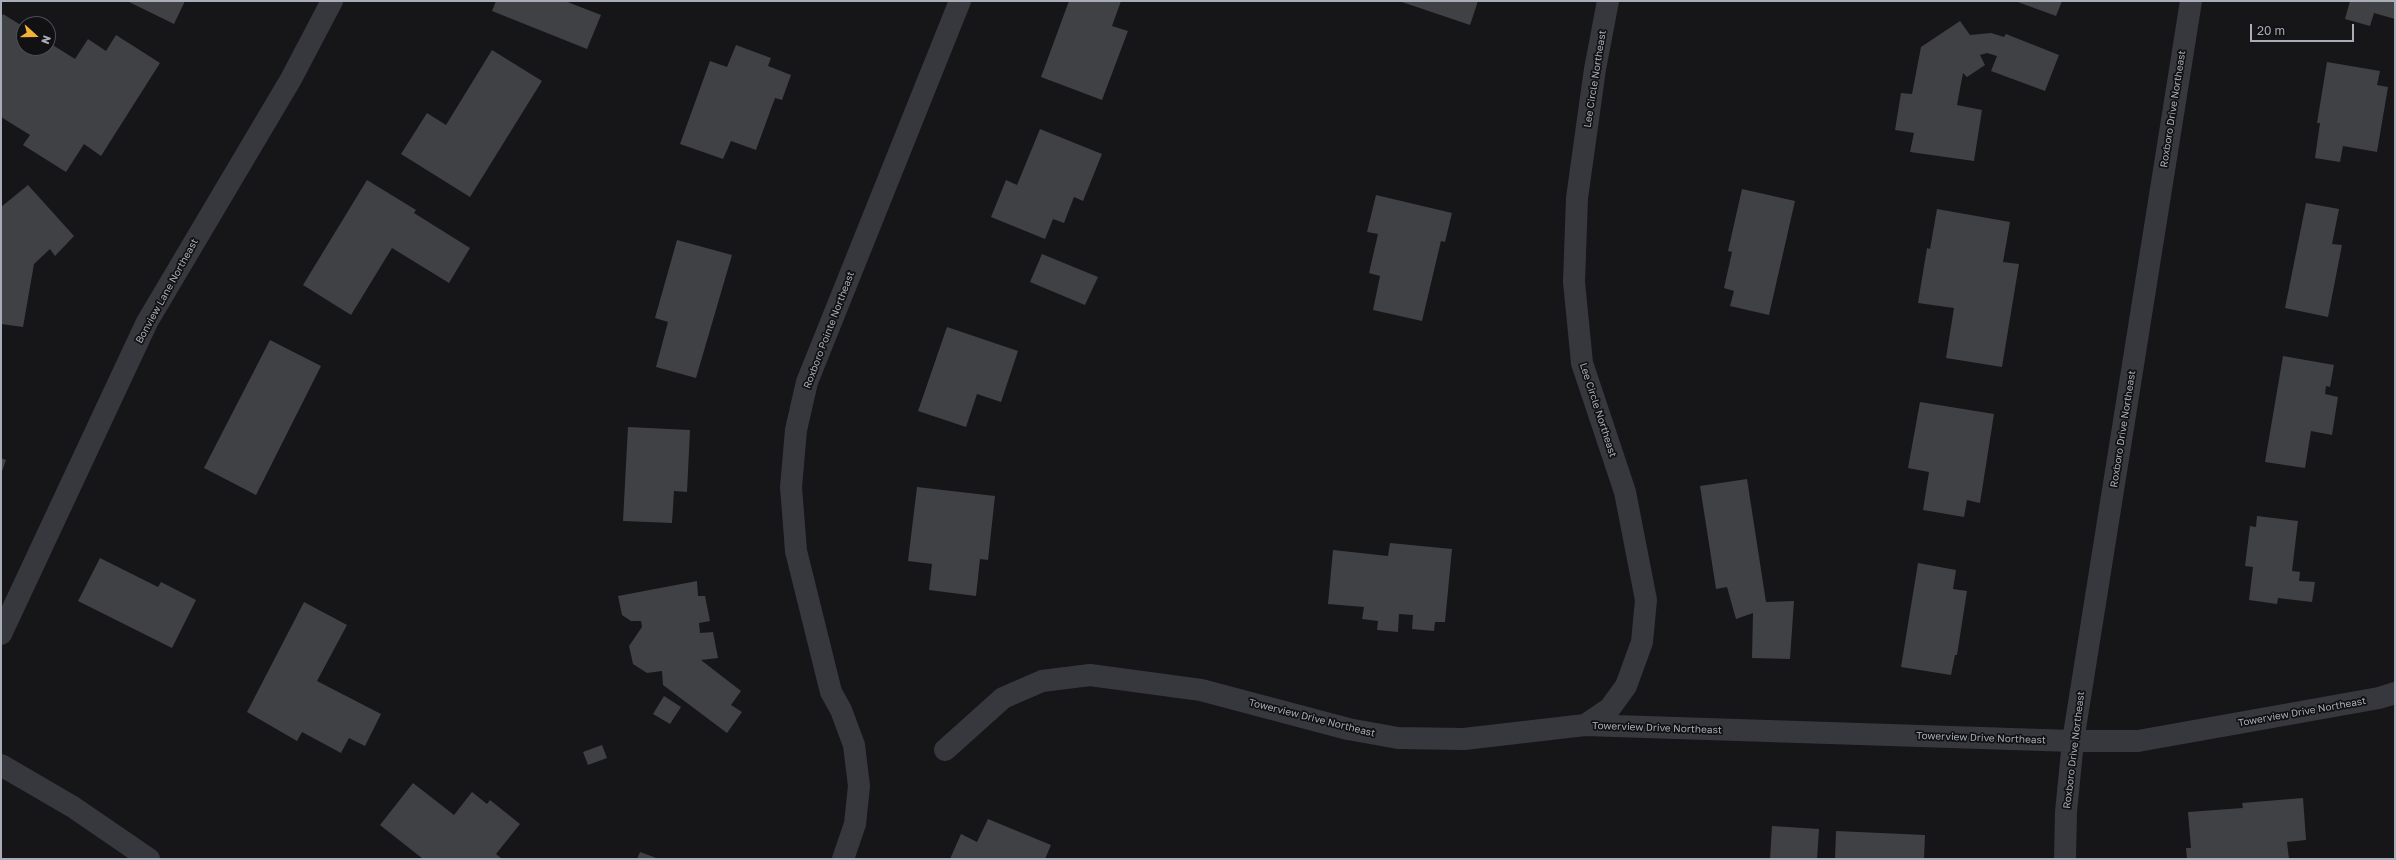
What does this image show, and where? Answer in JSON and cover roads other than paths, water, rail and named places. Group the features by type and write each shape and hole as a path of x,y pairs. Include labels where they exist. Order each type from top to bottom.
{"street":[{"name":"Bonview Lane Northeast","path":"1,634 147,322 291,79 332,1"},
{"name":"Roxboro Pointe Northeast","path":"843,859 855,824 860,786 854,745 841,710 830,692 796,551 791,487 796,430 807,382 960,1"},
{"name":"Lee Circle Northeast","path":"1585,725 1610,708 1626,686 1642,642 1646,600 1625,492 1582,363 1574,282 1577,198 1595,69 1608,1"},
{"name":"Roxboro Drive Northeast","path":"2065,859 2066,812 2073,741 2191,1"},
{"name":"Towerview Drive Northeast","path":"945,750 1003,698 1042,681 1090,675 1201,690 1348,729 1398,738 1464,739 1585,725 2073,741 2138,741 2380,698 2395,693"},
{"path":"1,765 73,807 149,859"}]}
